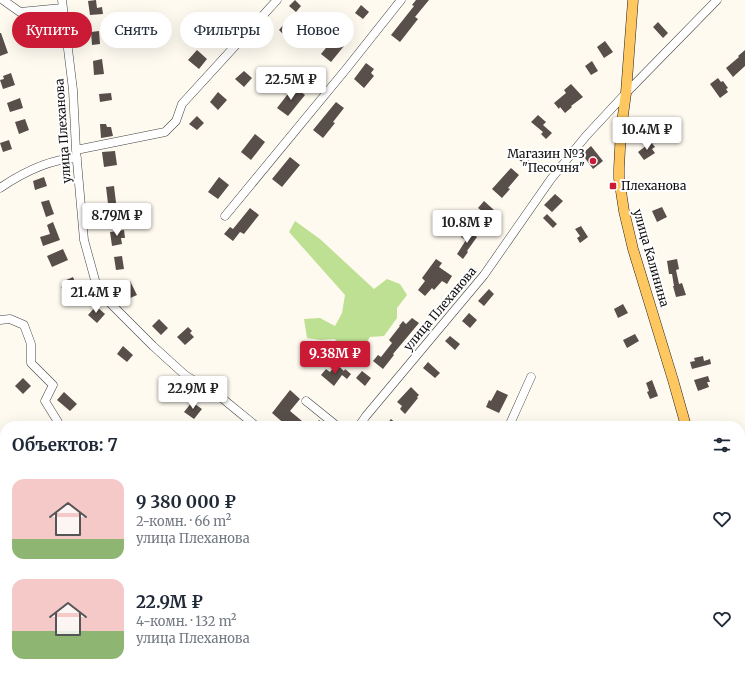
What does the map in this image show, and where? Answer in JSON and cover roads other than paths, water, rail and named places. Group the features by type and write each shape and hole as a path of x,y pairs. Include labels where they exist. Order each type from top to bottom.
{"main road":[{"name":"улица Калинина","path":"633,0 626,93 621,130 619,178 624,211 633,249 685,421"}],"street":[{"path":"3,0 20,12 62,4"},
{"path":"0,188 15,178 39,167 76,154 165,132 176,121 182,104 276,0"},
{"path":"225,216 401,0"},
{"name":"улица Плеханова","path":"363,421 484,275 551,179 586,136 717,0"},
{"name":"улица Плеханова","path":"62,4 73,90 76,154 84,240 98,291 185,375 223,399 250,421"},
{"path":"0,320 10,319 24,325 31,344 31,363 53,385 45,401 57,421"},
{"path":"511,421 531,377"},
{"path":"306,401 331,421"}],"place":[{"name":"Магазин №3 \"Песочня\"","path":"593,161"},
{"name":"Плеханова","path":"613,186"}]}
